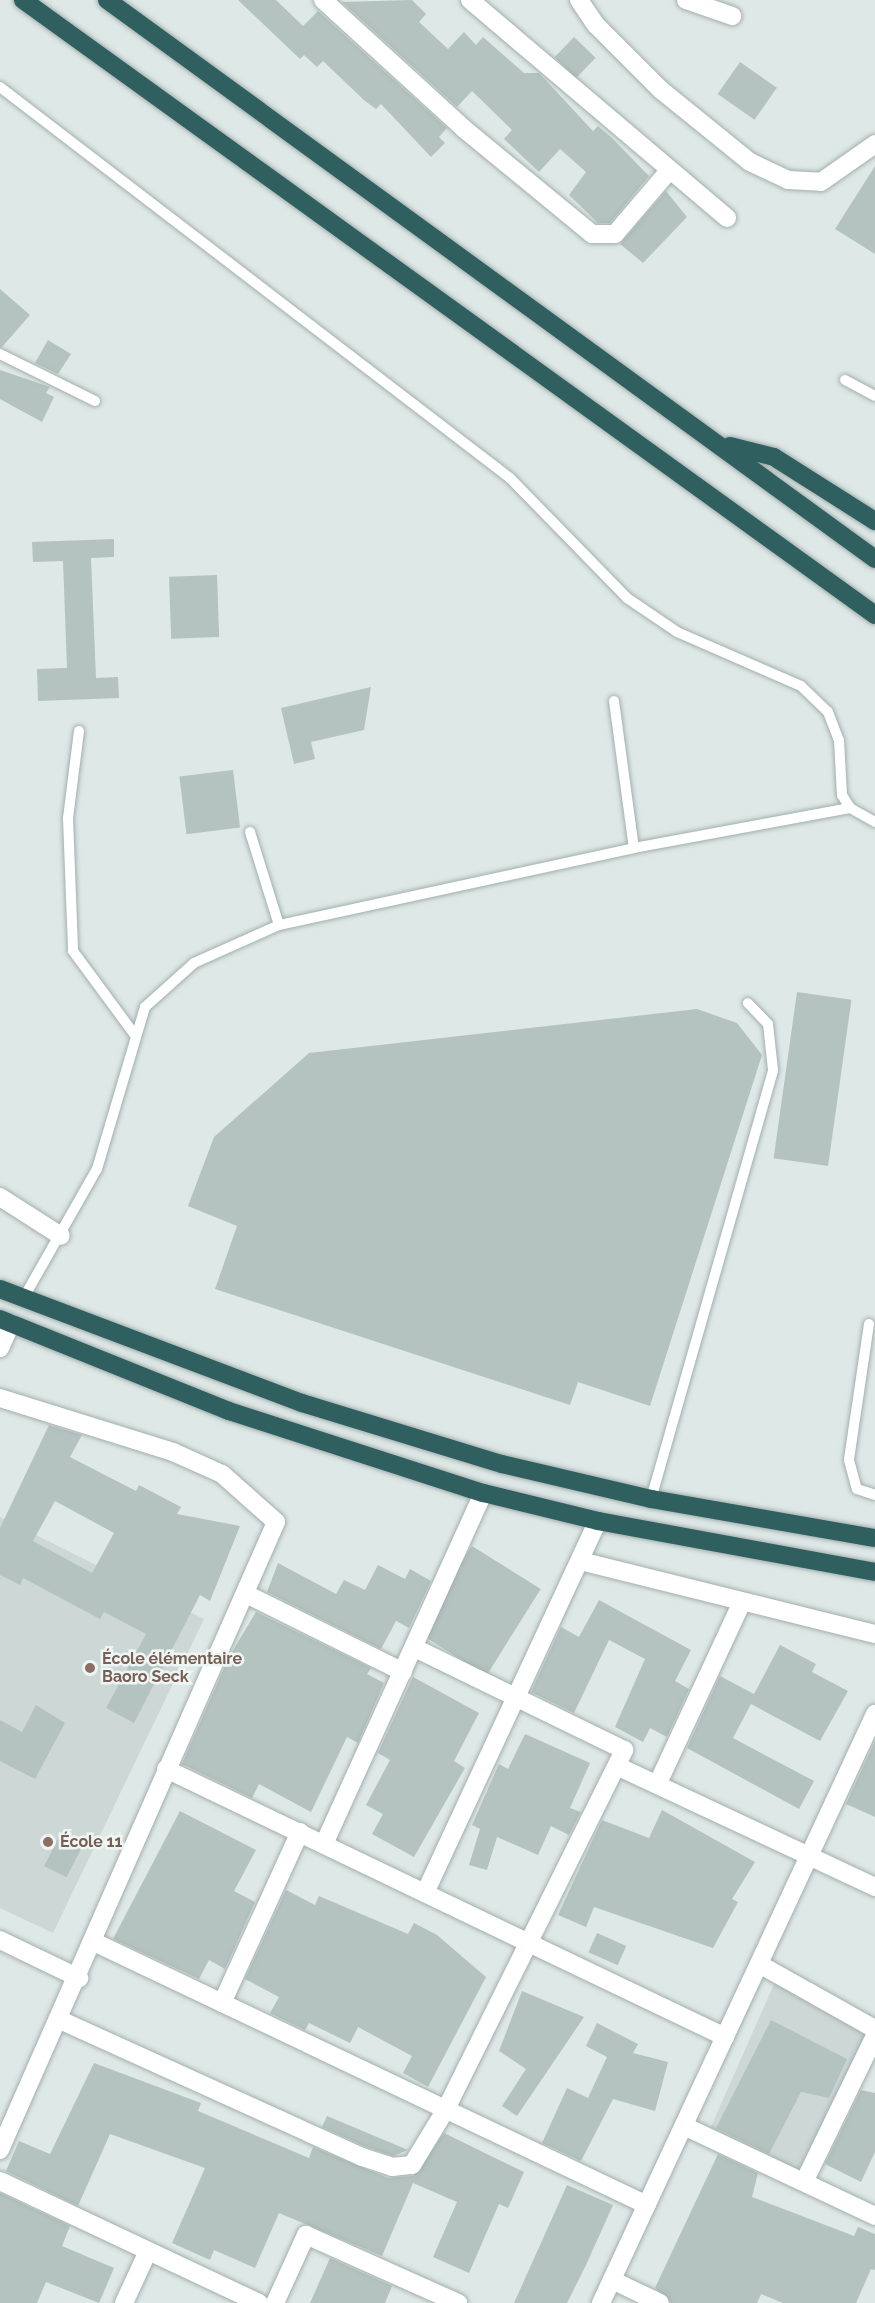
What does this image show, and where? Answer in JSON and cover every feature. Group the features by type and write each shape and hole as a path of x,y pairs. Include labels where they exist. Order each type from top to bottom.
{"highway":[{"path":"23,0 875,615"},
{"path":"107,0 719,443 875,559"},
{"path":"719,443 774,457 875,521"},
{"path":"0,1290 302,1402 502,1464 651,1499 875,1538"},
{"path":"5,1321 229,1411 483,1493 598,1521 875,1572"}],"street":[{"path":"323,0 463,128 592,234 615,234 668,172"},
{"path":"470,0 668,172 727,218"},
{"path":"579,0 596,25 661,90 750,162 788,180 821,182 875,144"},
{"path":"686,0 732,16"},
{"path":"0,1197 61,1236"},
{"path":"0,1348 5,1321"},
{"path":"0,1398 174,1452 222,1474 276,1522 248,1595 166,1769 79,1978 0,2151"},
{"path":"324,1844 415,1648 483,1493"},
{"path":"425,1893 518,1698 598,1521"},
{"path":"580,1561 741,1604 875,1634"},
{"path":"248,1595 404,1672"},
{"path":"658,1783 741,1604"},
{"path":"60,2020 392,2167 412,2165 446,2109 619,1767 624,1750 620,1746 415,1648"},
{"path":"601,2303 875,1714"},
{"path":"619,1767 658,1783 875,1887"},
{"path":"166,1769 725,2037"},
{"path":"222,2003 300,1832"},
{"path":"0,1940 79,1978"},
{"path":"94,1942 647,2205"},
{"path":"759,1964 875,2029"},
{"path":"804,2182 875,2036"},
{"path":"684,2126 875,2216"},
{"path":"0,2181 259,2303"},
{"path":"275,2303 306,2235 458,2303"},
{"path":"124,2303 148,2251"},
{"path":"612,2280 660,2303"}],"lane":[{"path":"0,87 510,478 627,598 677,632 801,686 828,712 836,730 838,780 850,808 875,822"},
{"path":"0,354 95,401"},
{"path":"845,380 875,396"},
{"path":"614,701 634,848"},
{"path":"79,730 68,818 73,951 135,1035"},
{"path":"23,1299 61,1236 97,1169 145,1007 194,963 279,925 634,848 850,808"},
{"path":"250,832 279,925"},
{"path":"651,1499 773,1070 768,1024 748,1003"},
{"path":"869,1324 849,1460 857,1489 875,1495"}],"shaded area":[{"name":"École élémentaire Baoro Seck","path":"0,1517 204,1619 53,1933 0,1908"},
{"path":"778,1975 874,2028 799,2170 710,2129"}],"building":[{"path":"238,0 276,0 303,26 318,11 447,128 439,137 445,143 431,157 381,104 376,109 365,101 323,61 317,67 304,55 300,59"},
{"path":"412,0 426,14 419,22 448,49 464,32 476,45 483,37 524,73 539,73 593,131 598,126 649,176 610,223 598,223 569,195 586,172 560,149 539,172 504,139 512,130 472,91 457,107 342,2"},
{"path":"574,37 596,58 576,78 555,57"},
{"path":"740,62 777,88 754,120 718,94"},
{"path":"875,166 875,254 835,229"},
{"path":"666,191 687,217 643,263 620,244"},
{"path":"0,289 30,315 2,347 0,347"},
{"path":"48,340 71,354 58,374 35,363"},
{"path":"0,370 50,387 46,393 54,397 42,422 0,399"},
{"path":"114,539 114,557 91,558 96,678 118,677 119,698 38,701 37,669 67,668 63,561 33,562 32,542"},
{"path":"217,575 219,637 171,639 169,577"},
{"path":"371,687 364,730 311,742 315,759 294,764 281,708"},
{"path":"233,770 240,828 186,834 179,777"},
{"path":"797,992 851,1000 828,1166 774,1158"},
{"path":"697,1009 737,1023 762,1055 650,1406 578,1382 570,1405 215,1289 237,1226 188,1206 214,1137 309,1053"},
{"path":"49,1425 82,1435 70,1457 136,1491 139,1485 181,1507 177,1514 240,1526 210,1601 200,1595 134,1723 106,1708 146,1634 104,1612 100,1619 23,1578 20,1585 0,1575 0,1528","holes":["55,1501 114,1533 92,1573 33,1541"]},
{"path":"472,1546 541,1589 487,1675 418,1633"},
{"path":"278,1563 336,1594 344,1580 365,1590 378,1565 405,1579 410,1569 431,1581 409,1628 396,1621 381,1649 267,1592"},
{"path":"599,1600 691,1650 675,1681 689,1689 667,1737 650,1728 643,1742 615,1727 645,1659 609,1640 574,1713 531,1692 561,1627 579,1637"},
{"path":"256,1612 371,1668 367,1674 384,1683 358,1743 347,1737 311,1812 259,1784 252,1798 182,1764 229,1657"},
{"path":"780,1645 816,1664 812,1672 848,1691 820,1741 751,1704 733,1738 814,1781 799,1809 687,1748 720,1676 754,1694"},
{"path":"413,1677 479,1713 454,1761 465,1768 414,1857 372,1834 383,1814 366,1805 390,1760 378,1753"},
{"path":"36,1705 65,1723 35,1779 0,1761 0,1720 22,1732"},
{"path":"525,1734 590,1763 570,1808 581,1812 569,1835 551,1826 538,1855 497,1837 487,1870 469,1865 480,1829 472,1825 499,1764 508,1769"},
{"path":"875,1741 875,1817 846,1804"},
{"path":"662,1810 755,1862 732,1899 738,1902 713,1948 594,1907 586,1927 558,1915 602,1820 649,1838"},
{"path":"180,1811 256,1850 234,1891 255,1902 225,1969 209,1960 199,1979 113,1939"},
{"path":"61,1833 83,1844 66,1877 44,1866"},
{"path":"286,1890 315,1905 319,1896 408,1934 414,1923 437,1935 486,1977 428,2087 403,2073 412,2056 358,2027 350,2043 309,2023 305,2030 270,2013 279,1997 245,1979"},
{"path":"597,1933 626,1946 618,1965 588,1952"},
{"path":"522,1991 584,2017 517,2116 502,2106 526,2069 499,2051"},
{"path":"771,2020 847,2059 829,2098 801,2092 769,2154 716,2128"},
{"path":"597,2023 638,2044 633,2053 668,2062 655,2111 613,2099 581,2161 542,2143 567,2088 588,2098 607,2057 586,2046"},
{"path":"94,2063 201,2103 198,2111 309,2158 313,2147 388,2178 413,2176 444,2133 524,2172 508,2208 499,2204 469,2273 433,2257 457,2202 413,2183 382,2256 279,2213 255,2268 214,2250 210,2260 172,2243 205,2168 110,2134 78,2206 6,2171 19,2141 50,2154"},
{"path":"861,2090 875,2093 875,2152 861,2182 825,2164"},
{"path":"327,2116 408,2150 393,2156 366,2147 322,2127"},
{"path":"718,2154 758,2173 752,2197 854,2236 858,2227 875,2234 875,2270 871,2269 856,2303 783,2303 761,2294 757,2303 671,2303 655,2288"},
{"path":"567,2185 613,2205 567,2303 514,2303"},
{"path":"0,2193 70,2226 62,2246 114,2268 99,2303 46,2282 37,2303 0,2303"},
{"path":"330,2258 392,2286 385,2303 310,2303"}],"place":[{"name":"École élémentaire Baoro Seck","path":"90,1668"},
{"name":"École 11","path":"48,1842"}]}
